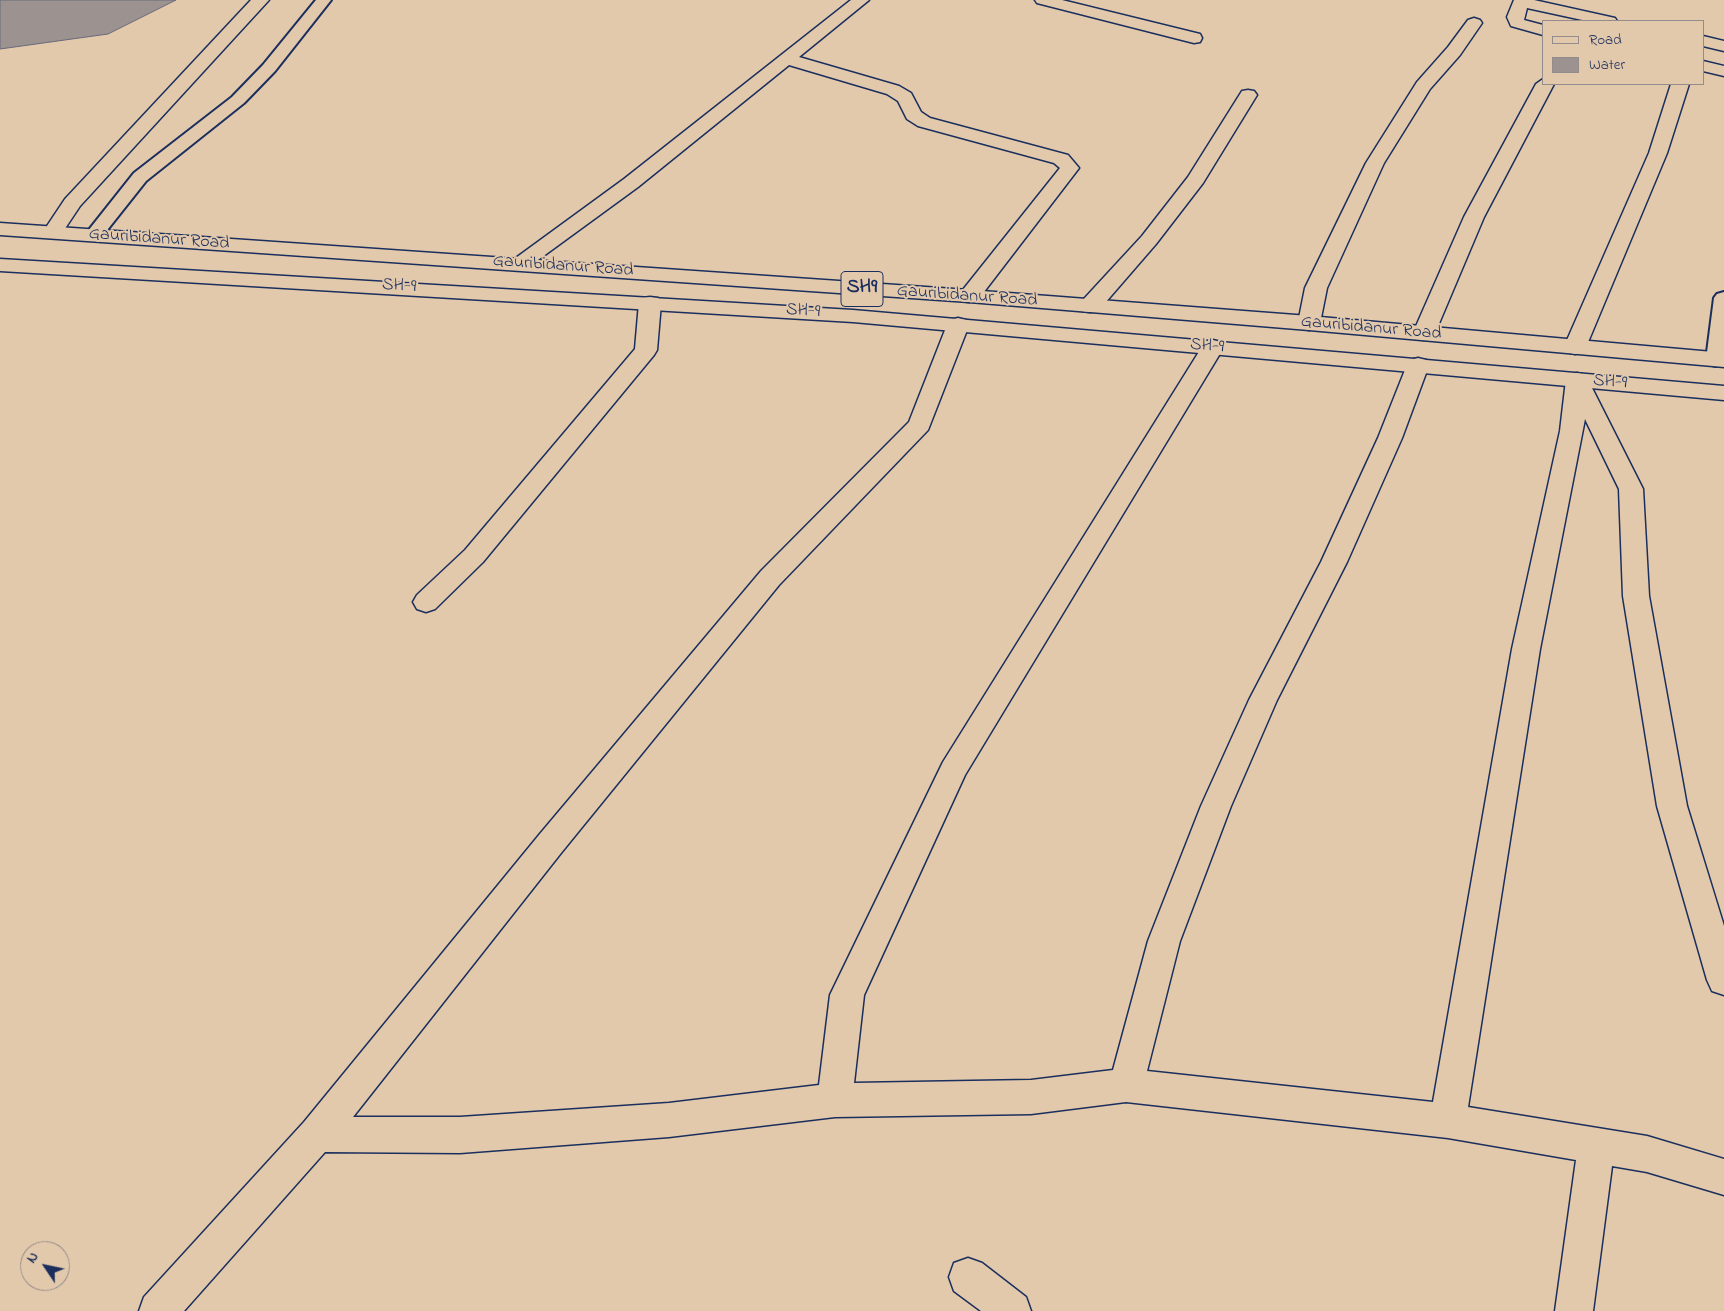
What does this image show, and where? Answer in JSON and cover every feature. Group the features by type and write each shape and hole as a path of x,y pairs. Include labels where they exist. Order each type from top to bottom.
{"street":[{"path":"53,232 72,203 247,12 261,0"},
{"path":"520,264 631,183 861,0"},
{"path":"1043,0 1194,38"},
{"path":"1542,30 1518,23 1516,17 1521,1 1605,20"},
{"path":"1309,323 1316,288 1375,163 1423,86 1454,51 1474,23"},
{"path":"1704,41 1724,46"},
{"path":"158,1311 317,1134 550,844 770,578 920,425 964,310 1070,168 1061,159 924,122 912,115 910,105 905,97 893,90 786,60"},
{"path":"1704,66 1724,71"},
{"path":"1424,333 1474,217 1544,85"},
{"path":"1575,347 1658,153 1680,85"},
{"path":"1090,306 1149,240 1196,179 1248,95"},
{"name":"Gauribidanur Road","path":"0,229 520,264 964,310 1090,306 1309,323 1720,360"},
{"path":"95,270 121,237"},
{"name":"SH-9","path":"0,265 650,303 964,310 1213,347 1576,380 1722,396"},
{"path":"426,602 474,556 646,350 650,303"},
{"path":"836,1100 847,995 954,770 1213,347"},
{"path":"1126,1085 1164,941 1216,806 1263,700 1334,562 1390,438 1418,365"},
{"path":"1576,380 1631,489 1636,596 1672,806 1724,980"},
{"path":"1448,1122 1526,649 1572,431 1576,380"},
{"path":"317,1134 470,1134 669,1120 836,1100 1031,1097 1126,1085 1448,1122 1646,1154 1724,1177"},
{"path":"1574,1311 1596,1146"},
{"path":"968,1277 1012,1311"}],"lane":[{"path":"94,235 140,177 238,100 251,87 269,68 291,38 324,0"},
{"path":"1720,360 1724,298"}],"water":[{"path":"0,0 176,0 108,34 0,49"}]}
